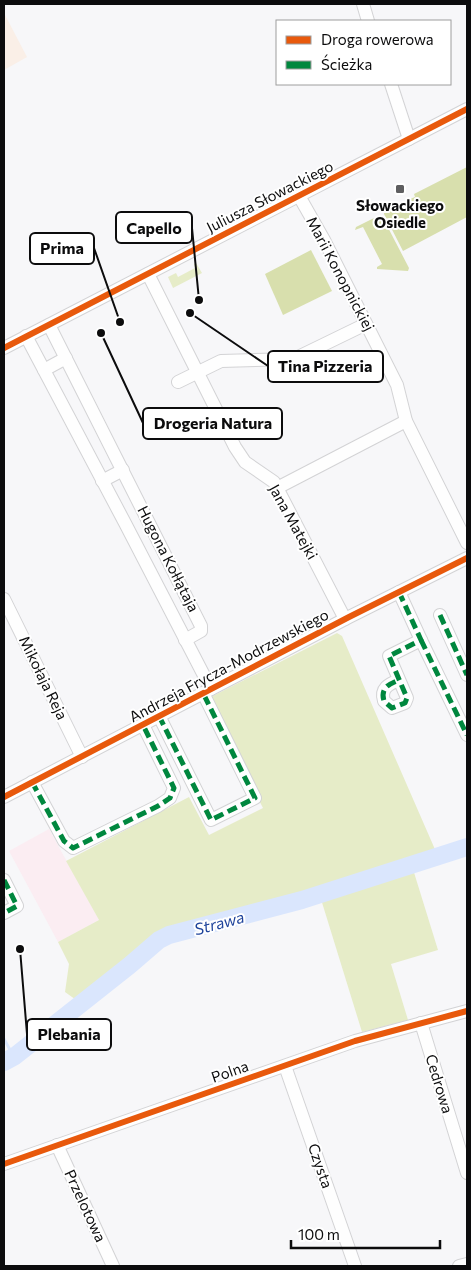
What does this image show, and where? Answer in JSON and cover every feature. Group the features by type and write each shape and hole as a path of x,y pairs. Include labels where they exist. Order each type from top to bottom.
{"street":[{"path":"363,4 368,20"},
{"path":"391,85 409,139"},
{"name":"Juliusza Słowackiego","path":"4,348 467,109"},
{"name":"Marii Konopnickiej","path":"299,196 321,234 397,385 406,421 467,544"},
{"name":"Jana Matejki","path":"148,274 240,454 247,464 274,482 345,619"},
{"path":"178,382 221,361 294,359 366,324"},
{"name":"Hugona Kołłątaja","path":"49,325 124,470 201,626 201,631 185,640"},
{"name":"Hugona Kołłątaja","path":"26,336 185,640 255,798 211,820 160,716"},
{"path":"44,370 66,358"},
{"path":"277,488 406,421"},
{"path":"102,481 124,470"},
{"name":"Andrzeja Frycza-Modrzewskiego","path":"4,797 345,619 467,558"},
{"path":"399,592 467,735"},
{"name":"Mikołaja Reja","path":"4,598 82,756"},
{"path":"440,615 467,676"},
{"path":"399,680 389,656 421,640"},
{"path":"32,782 64,841 73,848 158,806 170,798 174,788 143,725"},
{"path":"4,880 17,906 4,913"},
{"name":"Polna","path":"4,1164 355,1041 467,1011"},
{"name":"Cedrowa","path":"421,1023 467,1174"},
{"name":"Czysta","path":"285,1066 355,1266"},
{"name":"Przelotowa","path":"57,1145 113,1266"},
{"path":"460,1266 467,1264"}],"shaded area":[{"path":"4,13 27,57 4,70"},
{"path":"49,829 99,920 58,942 9,851"}],"green space":[{"path":"467,167 467,217 403,251 384,212 411,202 410,199 415,197 414,194"},
{"path":"380,215 409,268 408,271 377,269 382,264 363,227 355,230 356,227"},
{"path":"311,250 332,291 283,315 265,274"},
{"path":"196,263 202,273 173,288 168,277 176,273 178,277 195,268 194,264"},
{"path":"337,633 342,636 437,854 176,929 158,937 79,1002 65,992 69,964 58,942 99,920 66,861 189,797 209,835 263,808 207,699"},
{"path":"412,866 438,950 391,964 408,1020 362,1032 320,896"}],"waterway":[{"name":"Strawa","path":"4,1062 15,1056 159,940 169,935 302,900 467,847"},
{"path":"4,1039 14,1057"}],"marked path":[{"path":"399,592 421,640 389,656 407,698 405,703 392,708 384,701 383,693 386,687 399,680"},
{"path":"440,615 467,675"},
{"path":"421,640 467,735"},
{"path":"159,716 211,820 255,798 203,693"},
{"path":"32,782 64,841 73,848 158,806 170,798 174,788 143,725"},
{"path":"4,880 17,906 4,913"}],"cycle path":[{"path":"4,348 467,109"},
{"path":"4,797 349,617 467,558"},
{"path":"4,1164 355,1041 467,1011"}],"place":[{"name":"Słowackiego Osiedle","path":"400,189"},
{"name":"Capello","path":"199,300"},
{"name":"Tina Pizzeria","path":"190,313"},
{"name":"Prima","path":"120,322"},
{"name":"Drogeria Natura","path":"101,333"},
{"name":"Plebania","path":"20,949"}]}
